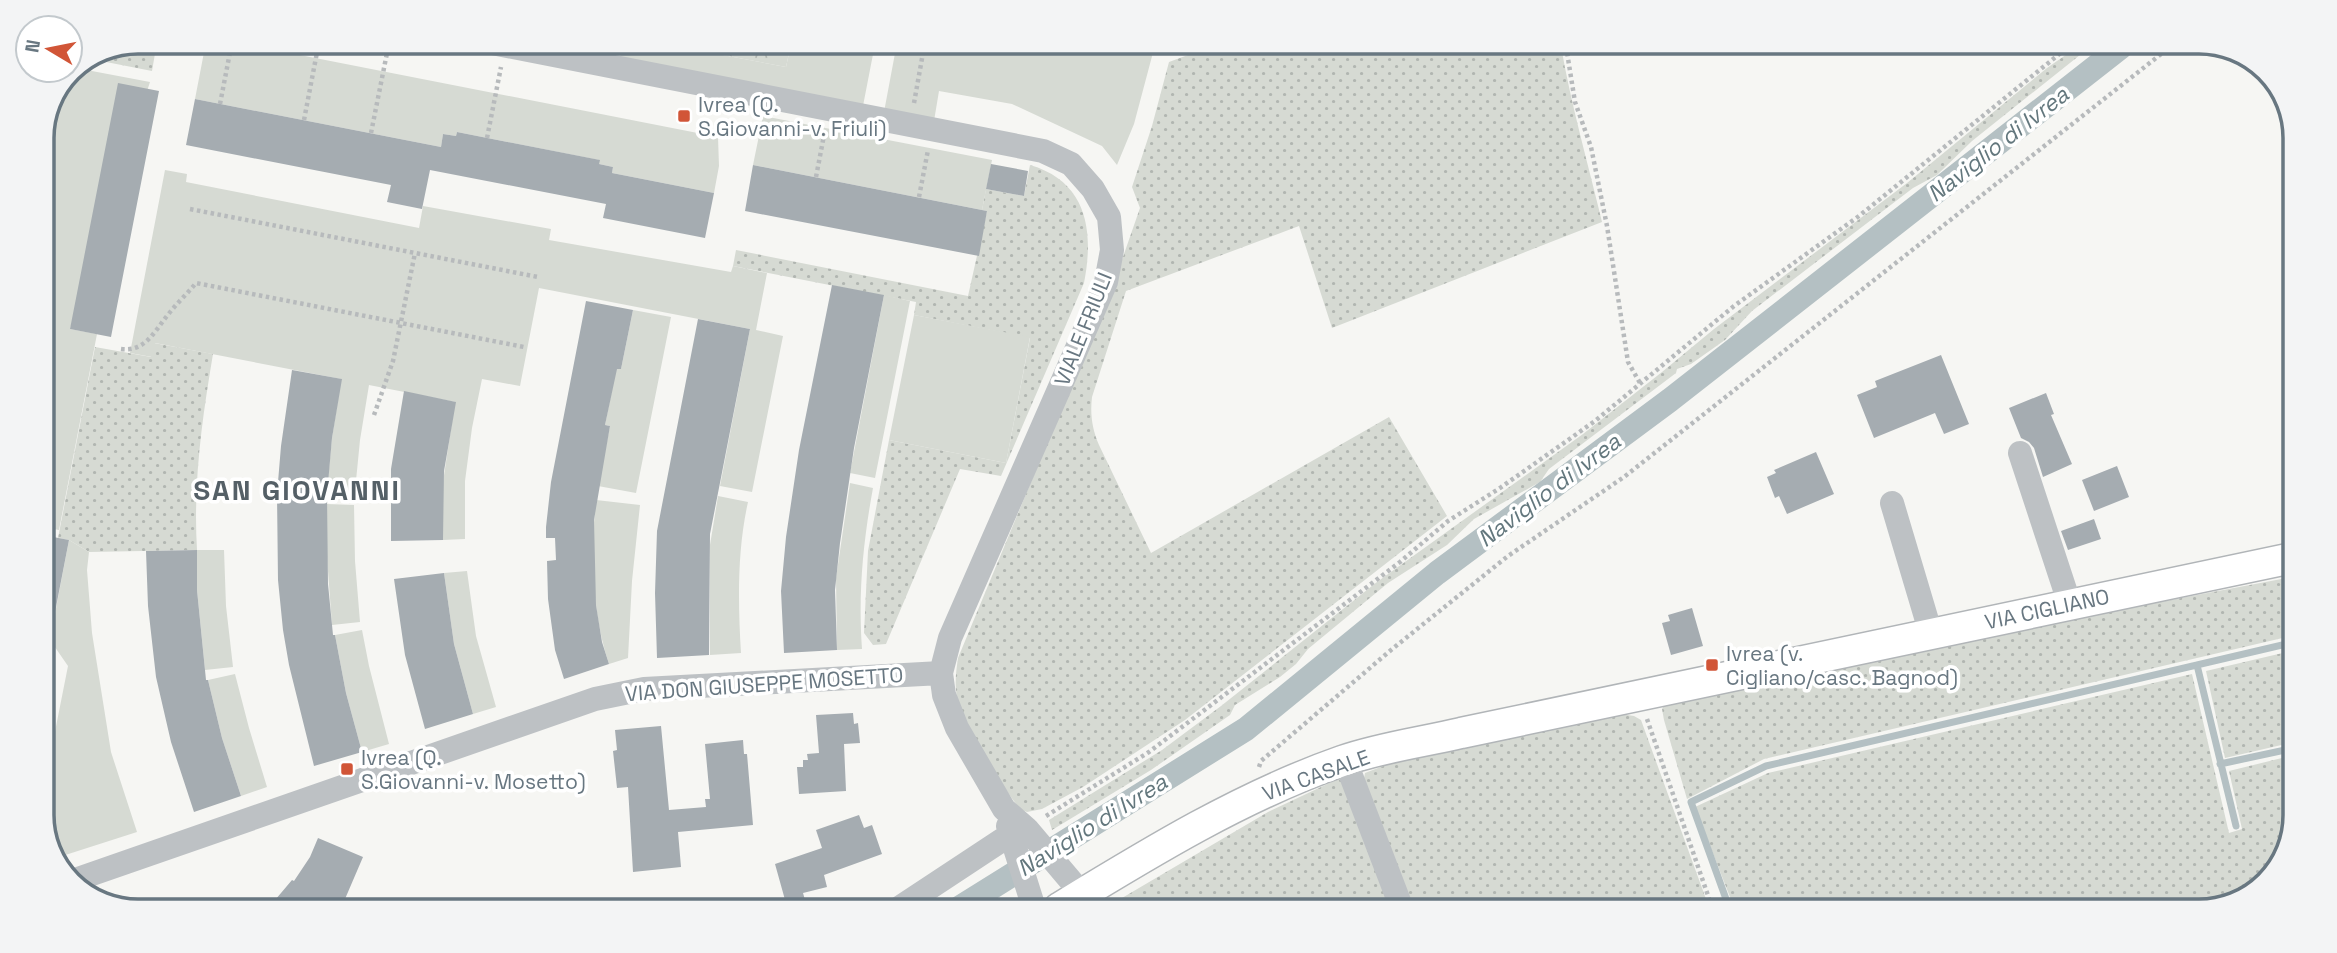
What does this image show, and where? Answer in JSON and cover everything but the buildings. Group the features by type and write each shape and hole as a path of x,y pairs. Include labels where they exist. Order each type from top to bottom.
{"main road":[{"name":"VIA CIGLIANO","path":"1638,695 2283,560"},
{"name":"VIA CASALE","path":"1069,892 1260,795 1345,760 1638,695"}],"street":[{"name":"VIALE FRIULI","path":"550,54 1043,151 1071,164 1093,189 1109,217 1112,250 1106,282 950,638 941,673 950,713 1004,809 1019,834 1069,892"},
{"path":"2020,453 2070,605"},
{"path":"1892,503 1931,634"},
{"name":"VIA DON GIUSEPPE MOSETTO","path":"82,877 595,699 644,689 941,673"},
{"path":"1345,760 1398,899"},
{"name":"VIALE FRIULI","path":"1019,834 1031,897"},
{"path":"913,899 1002,840 1019,834"}],"path":[{"path":"220,104 230,54"},
{"path":"303,120 317,54"},
{"path":"371,133 387,54"},
{"path":"487,138 498,54"},
{"path":"919,197 923,54"},
{"path":"1567,54 1575,102 1591,147 1607,226 1628,362 1640,383"},
{"path":"1019,834 1149,752 1400,562 1448,521 1595,421 1734,306 1859,215 2057,54"},
{"path":"1260,795 1256,776 1261,761 1391,650 1508,556 1624,477 2161,54"},
{"path":"816,177 830,109"},
{"path":"190,209 538,277"},
{"path":"374,415 393,361 415,253"},
{"path":"121,349 129,350 140,346 153,335 197,283 524,347"},
{"path":"1638,695 1709,899"}],"green space":[{"path":"155,54 152,71 105,62 122,56"},
{"path":"204,54 295,54 718,137 719,166 714,193 612,173 613,167 599,164 599,160 457,132 456,136 443,134 441,147 195,99"},
{"path":"621,54 717,54 786,67 789,54 873,54 862,111 619,63"},
{"path":"717,54 789,54 786,67"},
{"path":"895,54 1153,54 1134,124 1117,165 1102,146 1012,104 939,91 934,121 884,112"},
{"path":"1191,54 1563,54 1602,222 1332,328 1299,226 1126,291 1092,397 1091,415 1099,445 1151,553 1389,417 1447,516 1185,720 1083,787 1042,809 1027,812 1019,807 1004,786 961,710 956,690 958,658 1116,277 1140,208 1132,187 1169,62"},
{"path":"2067,54 2081,54 1972,141 1937,175 1913,188 1752,311 1725,340 1691,364 1677,369 1676,373 1549,469 1540,482 1474,519 1447,545 1388,583 1308,649 1296,664 1280,677 1235,705 1230,715 1151,770 1052,830 1049,820 1162,750 1377,582 1583,434 1714,329 1907,183"},
{"path":"89,70 150,82 70,329 97,334 59,530 54,529 54,139 56,122 68,92 75,84 84,84 84,75"},
{"path":"763,116 992,160 982,210 753,165"},
{"path":"1030,165 1064,183 1075,196 1082,211 1088,245 1084,283 1001,476 960,469 886,644 873,645 864,633 868,551 889,440 1006,463 1030,338 914,315 916,302 733,266 736,250 968,296 987,211 982,210 986,189 1024,196"},
{"path":"165,170 187,174 186,182 419,228 423,206 551,229 549,240 731,272 733,266 767,273 756,330 783,336 752,492 720,486 750,329 539,288 520,386 482,379 465,481 465,539 443,540 443,482 455,402 369,385 354,501 326,499 341,379 155,343 152,357 130,353"},
{"path":"884,295 910,301 875,478 850,473"},
{"path":"633,310 671,317 636,493 598,486 610,426 605,425 616,369 621,369"},
{"path":"914,315 1030,337 1006,463 889,440"},
{"path":"154,343 213,354 199,452 197,550 89,552 69,540 58,538 95,347 151,357"},
{"path":"850,483 873,488 862,568 862,649 837,650 836,578"},
{"path":"718,496 748,502 739,577 741,653 710,655 710,545"},
{"path":"596,500 640,505 628,658 609,664 599,624 594,583"},
{"path":"326,504 354,505 360,622 332,625"},
{"path":"69,540 89,552 87,570 92,633 111,752 137,832 65,855 54,820 54,737 68,666 54,646 54,619"},
{"path":"197,550 224,550 226,606 233,667 205,670 197,590"},
{"path":"467,571 476,636 496,707 473,714 454,644 444,573"},
{"path":"2283,579 2283,638 1764,759 1687,799 1664,720 1662,709 1667,700 1838,663"},
{"path":"362,630 389,744 362,752 346,693 335,635"},
{"path":"2283,653 2283,745 2225,758 2206,671"},
{"path":"235,674 267,787 241,796 222,738 208,680"},
{"path":"2192,674 2229,833 2242,829 2229,771 2283,758 2283,814 2274,852 2258,874 2236,890 2209,898 1731,899 1695,807 1768,773"},
{"path":"1614,713 1634,716 1641,720 1706,899 1408,899 1364,778 1365,773 1425,753"},
{"path":"1338,779 1342,780 1389,899 1120,899 1268,812"}],"waterway":[{"name":"Naviglio di Ivrea","path":"973,899 1246,729 1437,573 1670,400 2112,54"},
{"path":"1726,899 1691,802 1766,766 2283,645"},
{"path":"2197,665 2236,826"},
{"path":"2220,764 2283,750"}],"place":[{"name":"Ivrea (Q. S.Giovanni-v. Friuli)","path":"684,116"},
{"name":"Ivrea (v. Cigliano/casc. Bagnod)","path":"1712,665"},
{"name":"Ivrea (Q. S.Giovanni-v. Mosetto)","path":"347,769"}],"district":[{"name":"SAN GIOVANNI","path":"297,490"}]}
